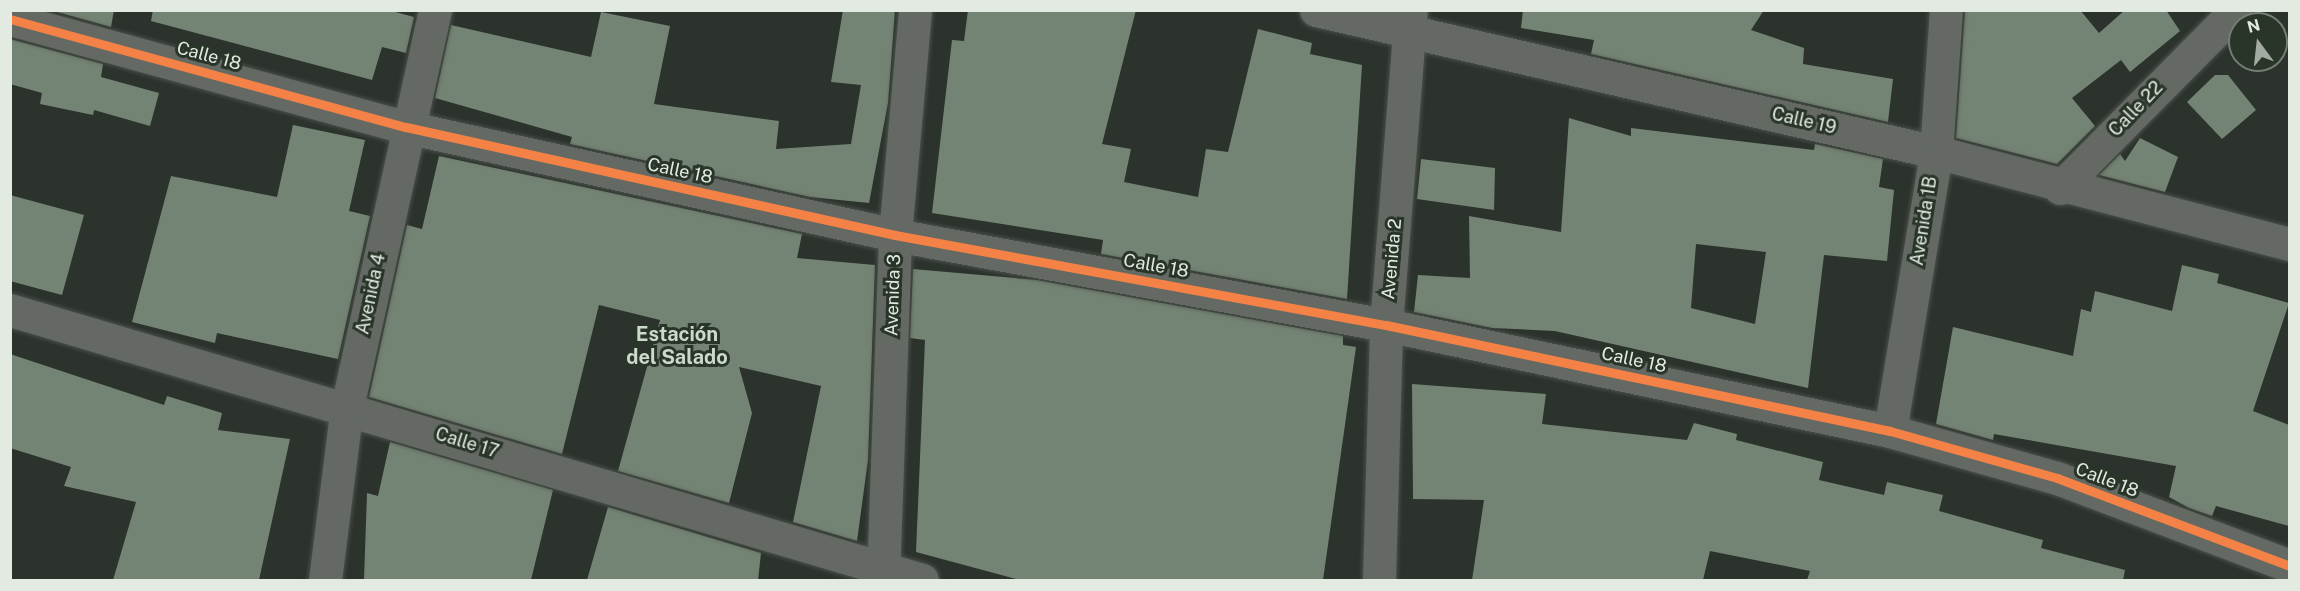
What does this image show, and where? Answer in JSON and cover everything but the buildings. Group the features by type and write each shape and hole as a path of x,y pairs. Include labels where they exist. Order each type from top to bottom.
{"street":[{"name":"Avenida 4","path":"325,580 347,407 406,128 435,10"},
{"name":"Avenida 3","path":"883,575 895,235 915,10"},
{"name":"Calle 19","path":"1316,10 1411,20 1936,152 2060,188 2289,244"},
{"name":"Avenida 1B","path":"1890,430 1936,152 1946,10"},
{"name":"Calle 22","path":"2060,188 2204,21 2236,10"},
{"name":"Calle 18","path":"10,19 406,128 895,235 1386,325 1890,430 2057,478 2289,566"},
{"name":"Avenida 2","path":"1379,580 1386,325 1411,20"},
{"name":"Calle 17","path":"10,310 347,407 883,575 922,580"}],"cycle path":[{"path":"10,19 406,127 895,235 1386,325 1890,431 2057,478 2290,566"}],"district":[{"name":"Estación del Salado","path":"677,346"}]}
